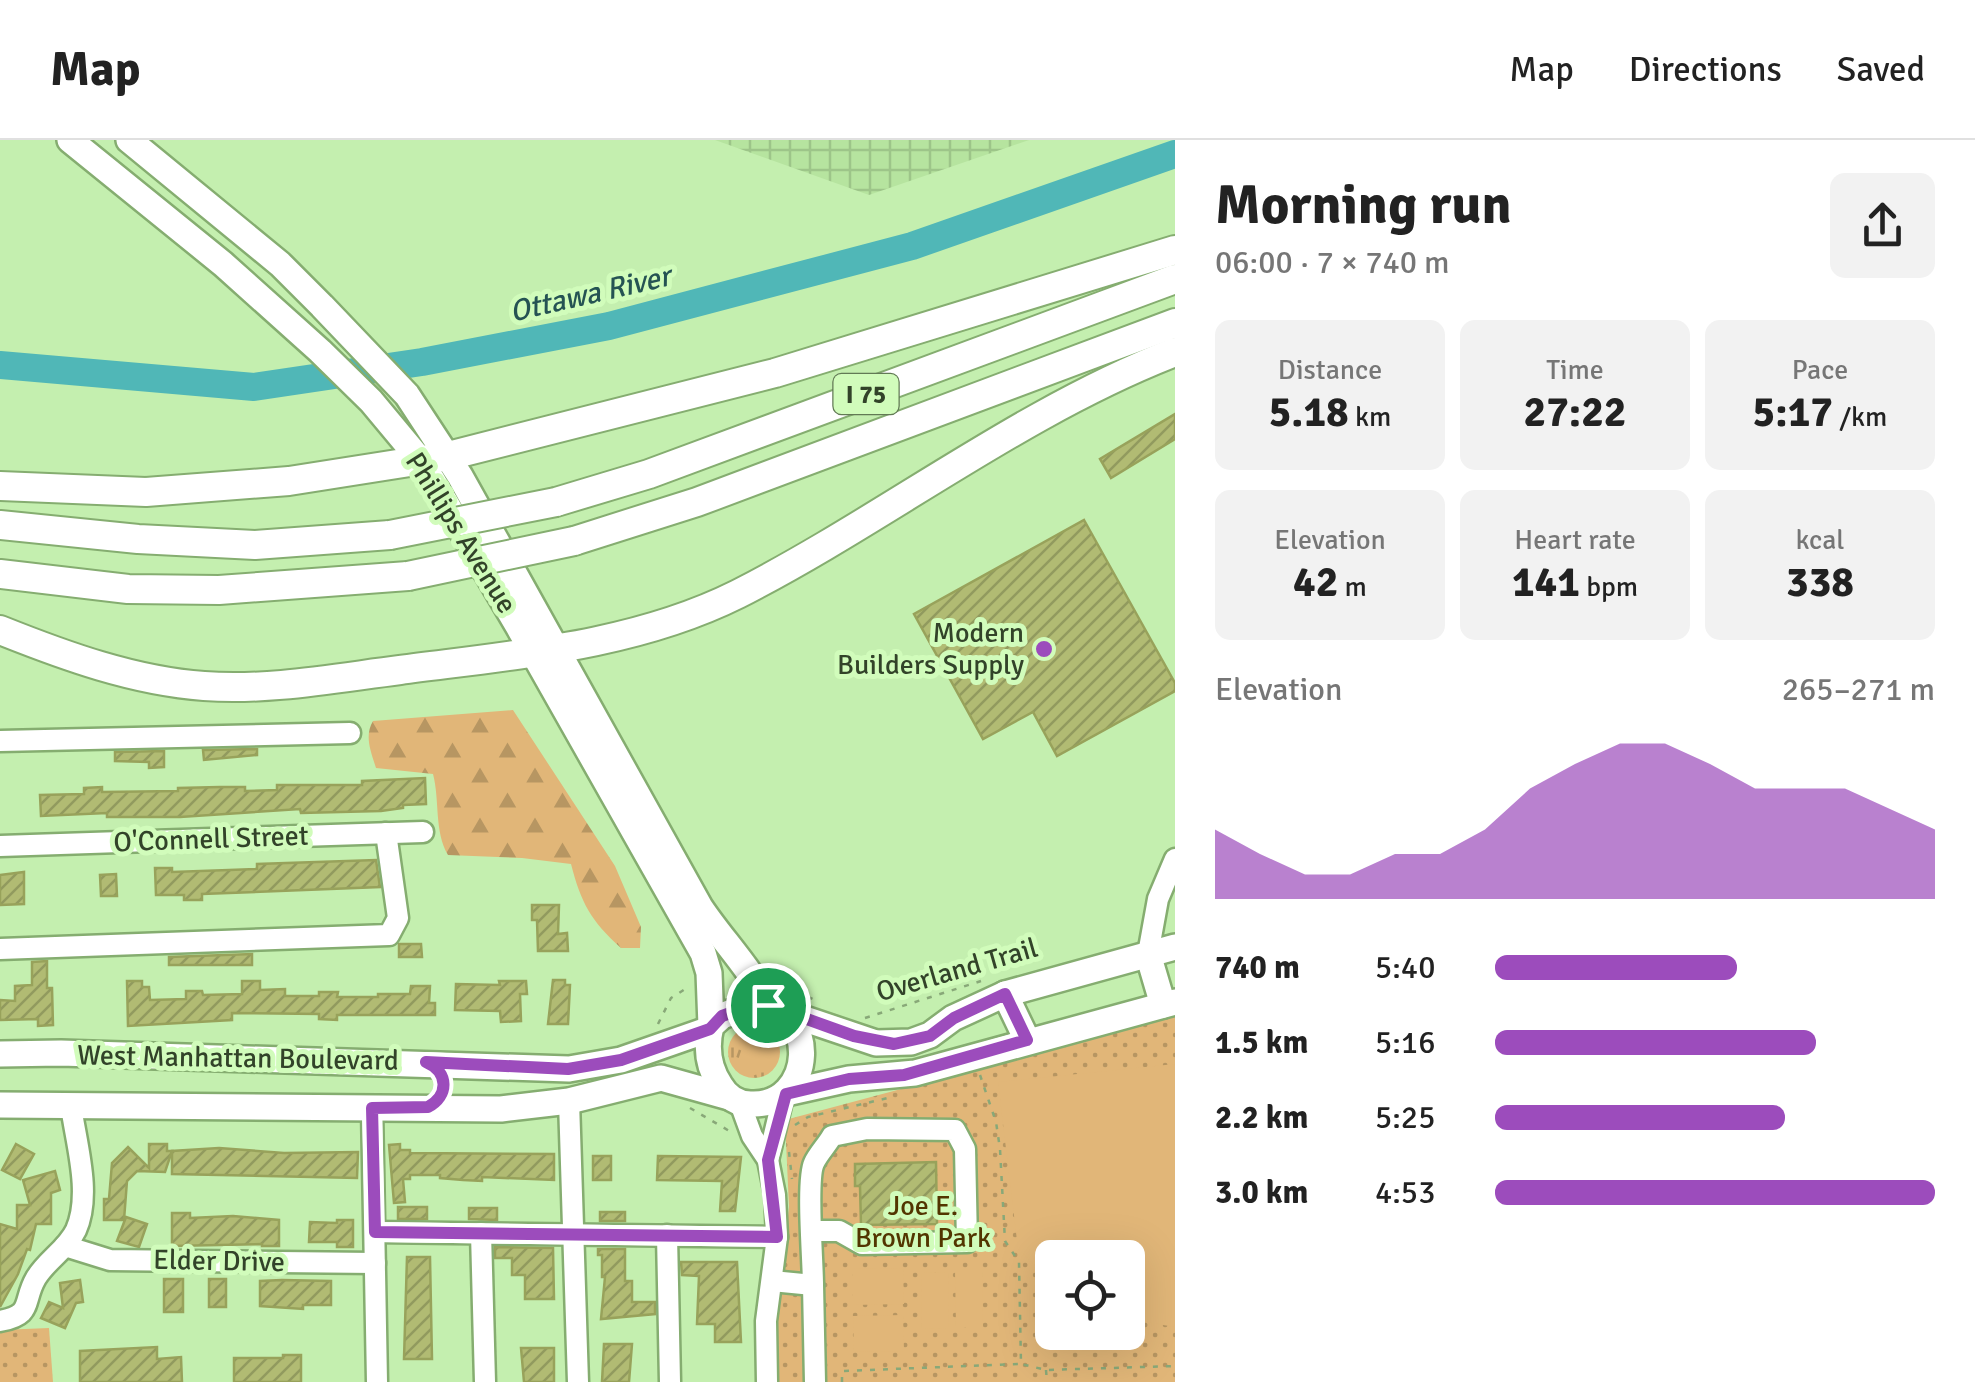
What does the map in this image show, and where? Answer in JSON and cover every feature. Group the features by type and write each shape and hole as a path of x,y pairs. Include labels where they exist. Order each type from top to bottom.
{"highway":[{"path":"0,486 146,492 443,464 775,373 1175,250"},
{"name":"I 75","path":"0,525 138,540 255,544 390,535 556,502 649,474 1175,279"},
{"name":"I 75","path":"0,574 128,589 219,590 408,576 574,542 697,502 1175,323"},
{"path":"0,630 140,676 205,686 277,685 543,651 659,625 736,595 1052,412 1175,352"}],"main road":[{"name":"Phillips Avenue","path":"70,140 223,264 353,382 388,420 443,464"},
{"name":"Phillips Avenue","path":"129,140 280,264 423,416 443,464 703,953 709,973 711,1027"},
{"path":"443,464 543,651 700,907 725,945 802,1040 802,1054 785,1095"},
{"path":"1148,954 1169,1004 904,1075 849,1079 763,1104 735,1100 712,1071 711,1027 734,1010 776,1009 876,1043 894,1044 930,1036 954,1018 1005,994 1148,954 1175,947"},
{"path":"1005,994 1027,1040"},
{"name":"West Manhattan Boulevard","path":"0,1054 426,1062 568,1069 621,1060 711,1027"},
{"path":"426,1062 438,1070 444,1084 440,1098 428,1107"},
{"name":"West Manhattan Boulevard","path":"0,1104 501,1109 569,1101 661,1078 735,1100"}],"street":[{"path":"0,741 350,733"},
{"name":"O'Connell Street","path":"0,846 423,832"},
{"path":"0,949 389,935 398,918 386,833"},
{"path":"1148,954 1158,899 1175,859"},
{"path":"767,1382 766,1320 777,1237 768,1160 785,1095"},
{"path":"735,1100 768,1160"},
{"path":"569,1101 578,1382"},
{"path":"0,1322 24,1311 38,1275 76,1231 82,1200 71,1106"},
{"path":"372,1108 376,1382"},
{"path":"812,1231 839,1231 862,1244 968,1242 964,1149 955,1130 867,1129 832,1136 812,1166 812,1231 815,1382"},
{"path":"375,1232 777,1237"},
{"path":"481,1232 484,1382"},
{"path":"667,1235 670,1382"},
{"name":"Elder Drive","path":"65,1246 110,1260 375,1263"},
{"path":"772,1281 813,1284"}],"path":[{"path":"773,974 795,991 826,1004"},
{"name":"Overland Trail","path":"853,1015 865,1018 890,1012 980,982"},
{"path":"653,1031 671,998 688,986"},
{"path":"979,1074 996,1122 1006,1241 1019,1262 1021,1364"},
{"path":"688,1107 736,1134"},
{"path":"842,1382 842,1371 1021,1364 1046,1370 1175,1366"},
{"path":"1046,1370 1047,1382"}],"shaded area":[{"path":"715,140 1029,140 869,195"}],"green space":[{"path":"513,710 615,866 641,927 640,948 621,948 602,929 583,901 571,864 448,855 441,836 433,774 376,768 369,738 373,721"},
{"name":"Joe E. Brown Park","path":"1175,1016 1175,1382 776,1382 775,1334 789,1207 785,1120"},
{"path":"754,1026 773,1033 780,1052 773,1071 754,1078 735,1071 728,1052 735,1033"},
{"path":"1175,1064 1175,1327 1145,1322 1145,1240 1035,1240 1035,1266 1018,1249 998,1082"},
{"path":"903,1268 904,1304 853,1305 853,1269"},
{"path":"955,1271 982,1271 983,1327 956,1327"},
{"path":"948,1272 949,1328 922,1329 921,1273"},
{"path":"903,1315 904,1351 854,1352 853,1316"},
{"path":"49,1328 53,1382 0,1382 0,1330"}],"building":[{"path":"1175,414 1175,439 1111,478 1100,459"},
{"name":"Modern Builders Supply","path":"1084,520 1175,683 1175,691 1057,756 1033,712 983,739 914,614"},
{"path":"257,749 257,755 204,760 203,750"},
{"path":"164,751 164,767 149,768 149,762 115,761 115,752"},
{"path":"425,778 426,804 381,811 301,813 300,809 180,817 107,817 107,813 41,816 40,795 84,794 84,788 102,787 102,792 245,787 245,791 277,790 277,785 362,785 362,781"},
{"path":"376,860 380,887 202,894 202,900 184,900 184,895 156,895 155,868 172,868 172,872 257,869 257,864"},
{"path":"24,872 24,904 0,905 0,875"},
{"path":"116,874 117,896 101,896 100,875"},
{"path":"532,905 559,905 558,934 567,933 568,951 538,951 537,920 532,920"},
{"path":"399,944 421,944 422,957 399,957"},
{"path":"252,954 252,965 169,965 169,957"},
{"path":"47,961 53,1025 38,1026 38,1019 0,1020 0,1000 15,1001 15,986 32,985 32,962"},
{"path":"553,980 565,980 565,985 570,985 568,1024 548,1024"},
{"path":"127,981 142,981 142,987 149,987 150,1000 186,999 186,991 202,991 203,995 242,994 242,981 260,981 260,990 285,989 285,996 338,992 337,997 378,997 410,994 411,986 430,986 429,1003 435,1003 435,1015 337,1015 337,1020 319,1019 319,1014 232,1013 232,1020 128,1026"},
{"path":"499,981 526,981 527,994 520,994 521,1021 501,1022 500,1011 455,1010 456,984 500,985"},
{"path":"16,1144 34,1154 20,1179 2,1170"},
{"path":"149,1144 167,1144 167,1151 172,1151 165,1172 137,1171 127,1181 124,1220 104,1220 112,1163 128,1147 149,1168"},
{"path":"400,1144 400,1150 410,1153 554,1154 554,1180 482,1177 482,1181 410,1175 410,1179 403,1179 405,1202 394,1203 389,1145"},
{"path":"219,1148 284,1153 358,1152 357,1178 172,1174 172,1151"},
{"path":"593,1156 611,1156 611,1180 593,1180"},
{"path":"658,1156 741,1157 735,1211 720,1211 722,1181 657,1180"},
{"path":"936,1162 937,1224 861,1225 855,1164"},
{"path":"55,1171 60,1190 51,1193 51,1224 36,1224 30,1250 27,1249 0,1307 0,1224 17,1229 17,1205 30,1205 23,1180"},
{"path":"398,1207 427,1207 427,1219 398,1219"},
{"path":"469,1208 497,1208 497,1220 469,1219"},
{"path":"600,1212 625,1212 625,1221 600,1221"},
{"path":"172,1213 190,1213 190,1218 279,1220 279,1246 172,1246"},
{"path":"126,1217 147,1224 139,1247 117,1241"},
{"path":"353,1220 353,1247 337,1247 337,1242 309,1242 310,1222"},
{"path":"495,1247 553,1248 554,1299 525,1299 525,1275 512,1275 512,1258 495,1258"},
{"path":"598,1249 625,1249 625,1281 632,1281 632,1302 655,1302 655,1314 601,1319 605,1277"},
{"path":"407,1257 430,1257 432,1359 404,1359"},
{"path":"681,1262 737,1262 741,1342 715,1342 715,1324 697,1324 699,1276 682,1275"},
{"path":"164,1279 183,1279 183,1312 164,1312"},
{"path":"209,1279 226,1279 226,1307 209,1307"},
{"path":"80,1280 83,1302 76,1303 65,1328 41,1318 49,1302 63,1308 60,1283"},
{"path":"260,1281 331,1281 331,1305 303,1305 303,1309 260,1306"},
{"path":"604,1344 632,1344 629,1382 602,1382"},
{"path":"157,1347 157,1359 181,1357 182,1382 80,1382 80,1351"},
{"path":"521,1348 554,1348 554,1382 524,1382"},
{"path":"301,1355 301,1382 234,1382 234,1358"}],"waterway":[{"name":"Ottawa River","path":"0,365 254,387 422,362 609,326 912,246 1175,154"}],"place":[{"name":"Modern Builders Supply","path":"1044,649"}],"route":[{"path":"1005,994 1027,1040 904,1075 849,1079 786,1094 768,1160 777,1237 375,1232 372,1108 434,1104 444,1092 443,1076 426,1062 568,1069 594,1065 621,1060 710,1029 734,1010 768,1005 876,1043 894,1044 930,1036 954,1018 1005,994"}]}
